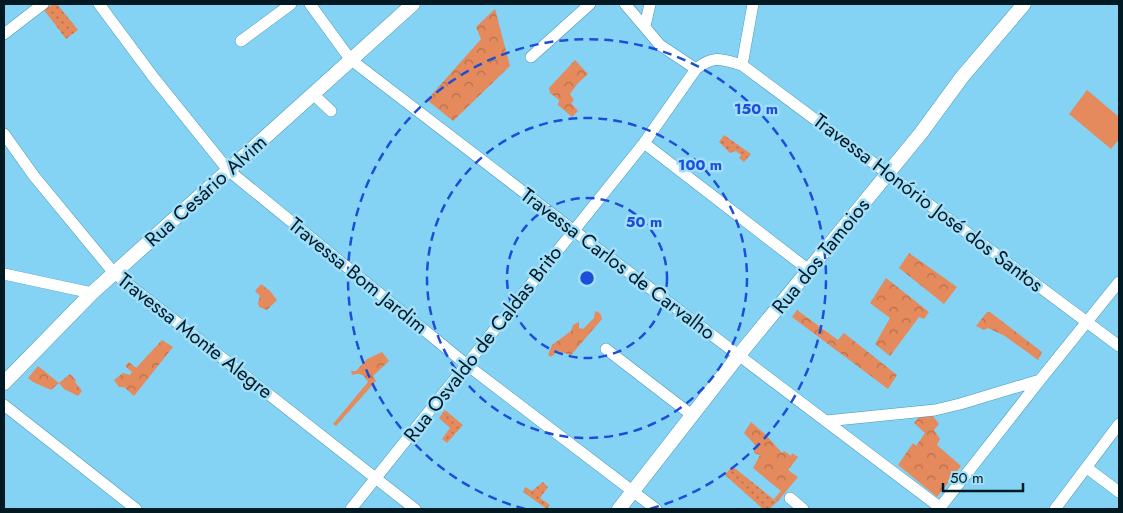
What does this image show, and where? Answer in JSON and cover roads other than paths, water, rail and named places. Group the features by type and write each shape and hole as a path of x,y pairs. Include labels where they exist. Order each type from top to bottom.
{"street":[{"path":"4,34 43,4"},
{"name":"Travessa Bom Jardim","path":"99,4 154,78 228,170 467,365 656,509"},
{"path":"241,40 291,4"},
{"name":"Travessa Carlos de Carvalho","path":"310,4 350,59 940,509"},
{"name":"Rua Cesário Alvim","path":"4,383 92,293 413,4"},
{"path":"531,58 590,4"},
{"path":"624,4 660,45 696,69"},
{"path":"645,26 650,4"},
{"path":"742,65 753,4"},
{"name":"Rua dos Tamoios","path":"619,509 739,355 810,271 921,133 962,77 1024,4"},
{"name":"Travessa Honório José dos Santos","path":"706,61 712,59 723,60 742,65 1119,346"},
{"name":"Rua Osvaldo de Caldas Brito","path":"351,509 644,143 696,69 706,61"},
{"path":"313,94 331,111"},
{"name":"Travessa Monte Alegre","path":"4,134 34,176 114,273 415,509"},
{"path":"644,143 810,271"},
{"path":"4,274 92,293"},
{"path":"940,509 1119,282"},
{"path":"606,349 692,416"},
{"path":"826,421 935,410 1040,380"},
{"path":"4,404 136,509"},
{"path":"1055,509 1119,424"},
{"path":"1087,468 1119,492"},
{"path":"790,498 803,509"}]}
